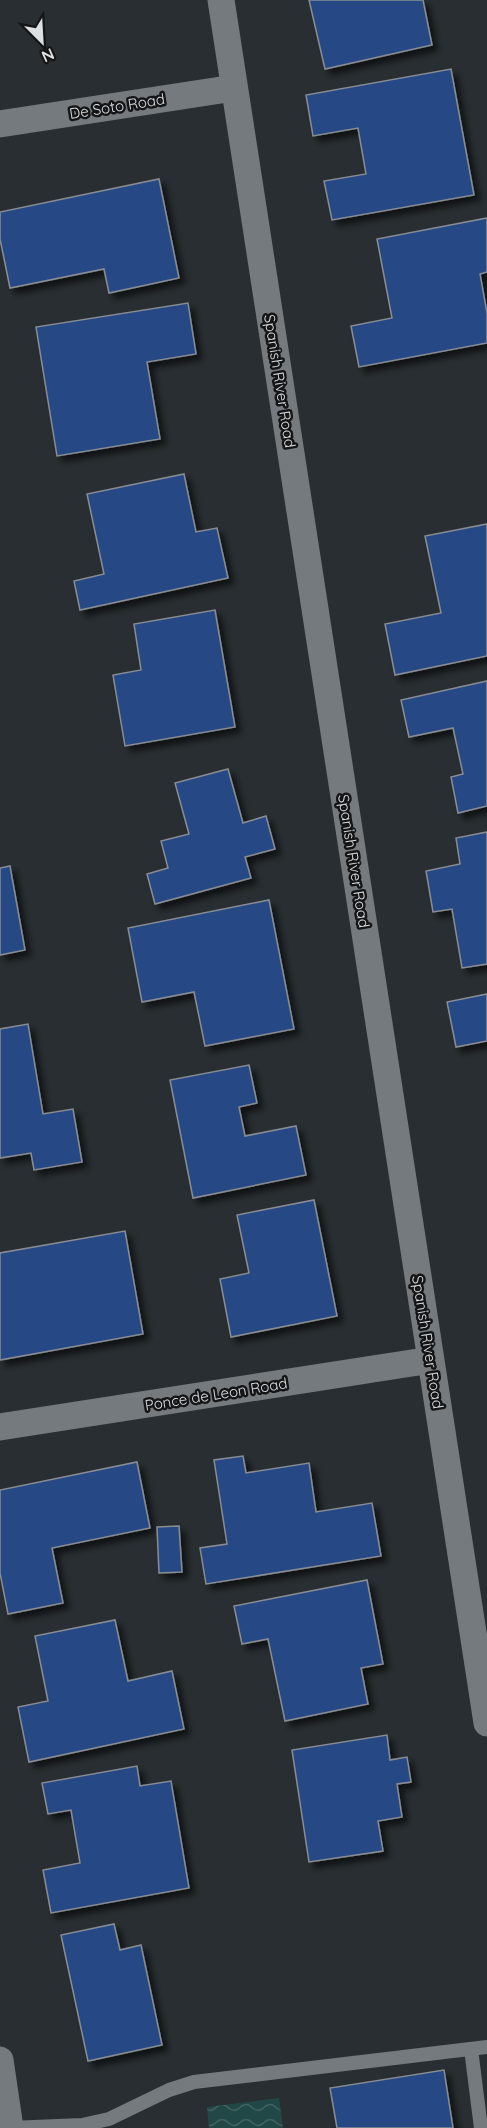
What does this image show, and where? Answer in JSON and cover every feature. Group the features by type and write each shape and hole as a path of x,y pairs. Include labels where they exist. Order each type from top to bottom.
{"street":[{"name":"Spanish River Road","path":"221,0 487,1723"},
{"name":"De Soto Road","path":"0,124 234,88"},
{"name":"Ponce de Leon Road","path":"0,1427 431,1360"},
{"path":"0,2060 10,2128"}],"lane":[{"path":"10,2128 82,2125 109,2119 169,2090 194,2082 487,2047"},
{"path":"471,2049 481,2128"}],"water":[{"path":"279,2098 283,2128 209,2128 207,2107"}],"building":[{"path":"309,0 423,0 432,45 325,69"},
{"path":"451,69 474,195 332,220 324,181 366,174 358,128 313,136 306,95"},
{"path":"159,179 179,278 109,293 104,269 10,288 0,239 0,212"},
{"path":"487,218 487,272 480,274 487,313 487,343 359,367 351,326 392,318 377,239"},
{"path":"188,303 196,354 147,362 160,439 57,456 36,327"},
{"path":"184,474 196,532 217,528 228,578 80,610 74,581 104,574 87,494"},
{"path":"487,524 487,656 395,675 385,624 441,613 425,536"},
{"path":"215,610 235,727 125,746 113,675 141,670 134,624"},
{"path":"487,681 487,806 458,813 451,777 463,774 453,728 409,737 401,700"},
{"path":"228,769 243,823 266,816 275,849 245,857 251,878 155,904 147,874 168,868 161,841 189,834 175,783"},
{"path":"487,832 487,964 462,968 452,909 433,912 426,871 460,864 456,838"},
{"path":"10,866 25,950 0,955 0,868"},
{"path":"269,900 294,1029 205,1046 194,992 142,1002 128,928"},
{"path":"487,994 487,1041 456,1047 447,1002"},
{"path":"28,1024 43,1114 73,1109 82,1162 34,1170 31,1153 0,1158 0,1029"},
{"path":"249,1065 257,1103 239,1107 245,1136 296,1126 306,1175 193,1198 170,1080"},
{"path":"314,1200 337,1316 231,1337 220,1279 249,1273 237,1215"},
{"path":"125,1231 143,1334 0,1360 0,1253"},
{"path":"243,1456 246,1473 309,1463 316,1512 372,1503 381,1556 206,1584 200,1548 227,1544 214,1460"},
{"path":"137,1462 150,1528 52,1548 63,1603 8,1614 0,1573 0,1490"},
{"path":"179,1526 182,1572 159,1573 157,1527"},
{"path":"367,1580 383,1664 361,1668 368,1704 285,1721 268,1639 242,1644 234,1606"},
{"path":"115,1620 128,1681 172,1671 184,1729 29,1762 18,1707 48,1701 35,1636"},
{"path":"387,1735 390,1760 407,1757 411,1782 397,1784 402,1817 378,1821 383,1851 309,1862 292,1750"},
{"path":"137,1766 140,1786 171,1781 189,1888 51,1913 43,1870 80,1863 71,1810 48,1814 42,1783"},
{"path":"114,1924 120,1950 141,1945 162,2045 88,2061 61,1935"},
{"path":"444,2070 453,2128 337,2128 330,2088"}]}
